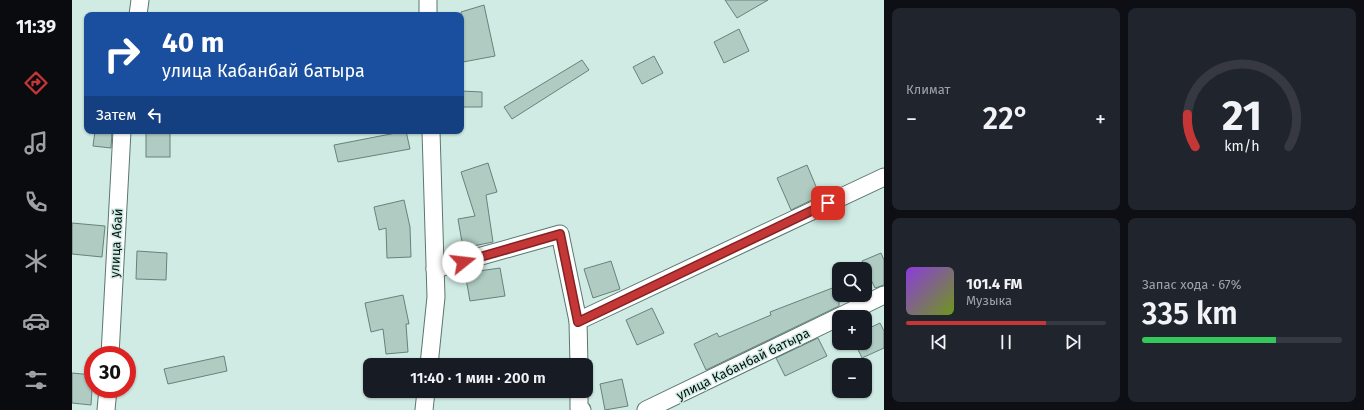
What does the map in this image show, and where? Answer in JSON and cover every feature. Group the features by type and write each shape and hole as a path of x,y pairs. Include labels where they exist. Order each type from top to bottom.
{"street":[{"path":"138,12 140,0"},
{"path":"428,0 428,12"},
{"name":"улица Абай","path":"110,346 122,134"},
{"path":"430,358 436,297 431,134"},
{"path":"578,322 884,177"},
{"path":"435,270 560,234 578,322 579,358"},
{"name":"улица Кабанбай батыра","path":"853,310 884,295"},
{"name":"улица Кабанбай батыра","path":"646,410 832,320"},
{"path":"106,410 107,398"},
{"path":"424,410 425,398"},
{"path":"579,398 579,408 582,410"}],"building":[{"path":"725,0 768,0 737,18"},
{"path":"484,5 495,56 464,62 464,12 461,12"},
{"path":"739,29 749,51 724,63 714,42"},
{"path":"654,56 663,73 642,84 633,67"},
{"path":"582,60 589,70 512,119 504,107"},
{"path":"464,91 482,92 482,107 464,107"},
{"path":"95,134 112,134 111,148 93,146"},
{"path":"146,134 170,134 170,157 146,157"},
{"path":"391,134 407,134 410,149 338,162 334,145"},
{"path":"488,163 497,192 486,195 493,242 463,248 458,219 475,216 461,172"},
{"path":"807,165 820,196 791,210 777,178"},
{"path":"404,200 410,227 411,257 387,258 386,228 379,230 374,207"},
{"path":"72,223 105,226 102,257 72,254"},
{"path":"137,251 167,253 166,280 136,279"},
{"path":"881,253 884,260 884,285 875,288 872,282 872,262 862,261"},
{"path":"611,261 620,289 593,298 584,269"},
{"path":"500,268 505,296 470,301 465,273"},
{"path":"832,288 832,302 839,302 839,306 706,370 694,344 717,333 719,337 771,315 770,312"},
{"path":"403,295 409,324 406,324 408,352 386,354 383,329 371,332 365,303"},
{"path":"652,308 664,333 637,345 626,320"},
{"path":"880,323 884,331 884,348 862,358 858,350 872,350 872,327"},
{"path":"818,338 827,356 785,376 776,358"},
{"path":"224,356 227,371 168,384 164,369"},
{"path":"72,373 84,374 84,398 91,398 91,405 72,403"},
{"path":"622,379 628,406 605,410 600,384"}],"route":[{"path":"463,262 560,234 578,322 828,203"}]}
